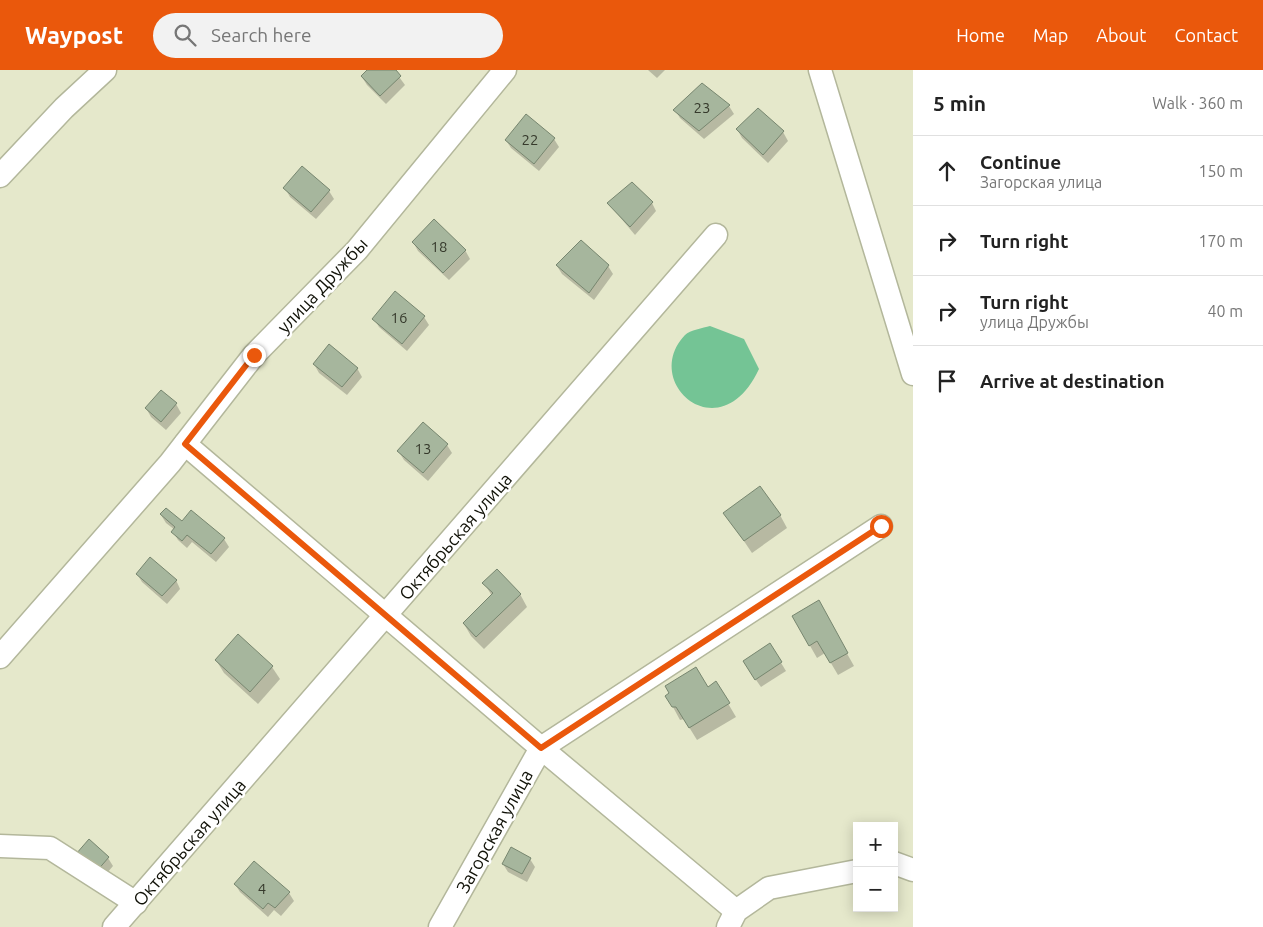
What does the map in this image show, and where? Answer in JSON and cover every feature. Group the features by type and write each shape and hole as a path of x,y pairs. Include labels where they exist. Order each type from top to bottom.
{"street":[{"path":"0,176 64,108 105,70"},
{"name":"улица Дружбы","path":"0,658 185,444 254,355 356,250 505,70"},
{"path":"820,70 913,374"},
{"name":"Октябрьская улица","path":"114,927 716,235"},
{"path":"185,444 387,614 541,748 732,919 769,888 853,872"},
{"name":"Загорская улица","path":"440,927 541,748 881,526"},
{"path":"0,846 12,848 50,848 136,903"},
{"path":"898,864 913,870"}],"shaded area":[{"path":"710,326 744,339 759,369 743,394 725,406 707,408 690,401 678,389 672,372 674,353 685,335 693,330"}],"building":[{"path":"367,70 396,70 401,76 380,96 361,76"},
{"path":"702,83 730,105 699,131 673,110"},
{"path":"758,108 784,131 763,155 736,129"},
{"path":"526,114 555,138 534,164 505,140"},
{"path":"302,166 330,190 311,212 283,188"},
{"path":"632,182 653,202 630,227 607,203"},
{"path":"434,219 466,250 443,273 412,242"},
{"path":"581,240 609,265 589,293 556,265"},
{"path":"395,291 425,316 402,344 372,319"},
{"path":"329,344 358,368 342,387 313,364"},
{"path":"161,390 177,403 161,422 145,408"},
{"path":"423,422 448,444 423,473 397,451"},
{"path":"760,486 781,515 744,541 723,513"},
{"path":"166,508 182,521 191,510 225,538 211,554 187,535 182,541 171,532 175,527 160,514"},
{"path":"150,557 177,580 162,596 136,574"},
{"path":"497,569 521,594 476,637 463,623 493,593 482,583"},
{"path":"819,600 848,653 830,663 817,641 809,646 792,616"},
{"path":"238,634 273,666 250,692 215,660"},
{"path":"770,643 782,662 755,680 743,661"},
{"path":"696,667 708,687 716,681 730,703 689,728 676,707 672,707 665,696 669,693 665,686"},
{"path":"89,839 109,857 96,872 76,854"},
{"path":"511,847 531,858 522,874 502,864"},
{"path":"254,861 290,892 275,908 268,903 263,909 234,884"}],"route":[{"path":"254,355 185,444 387,614 541,748 881,526"}]}
